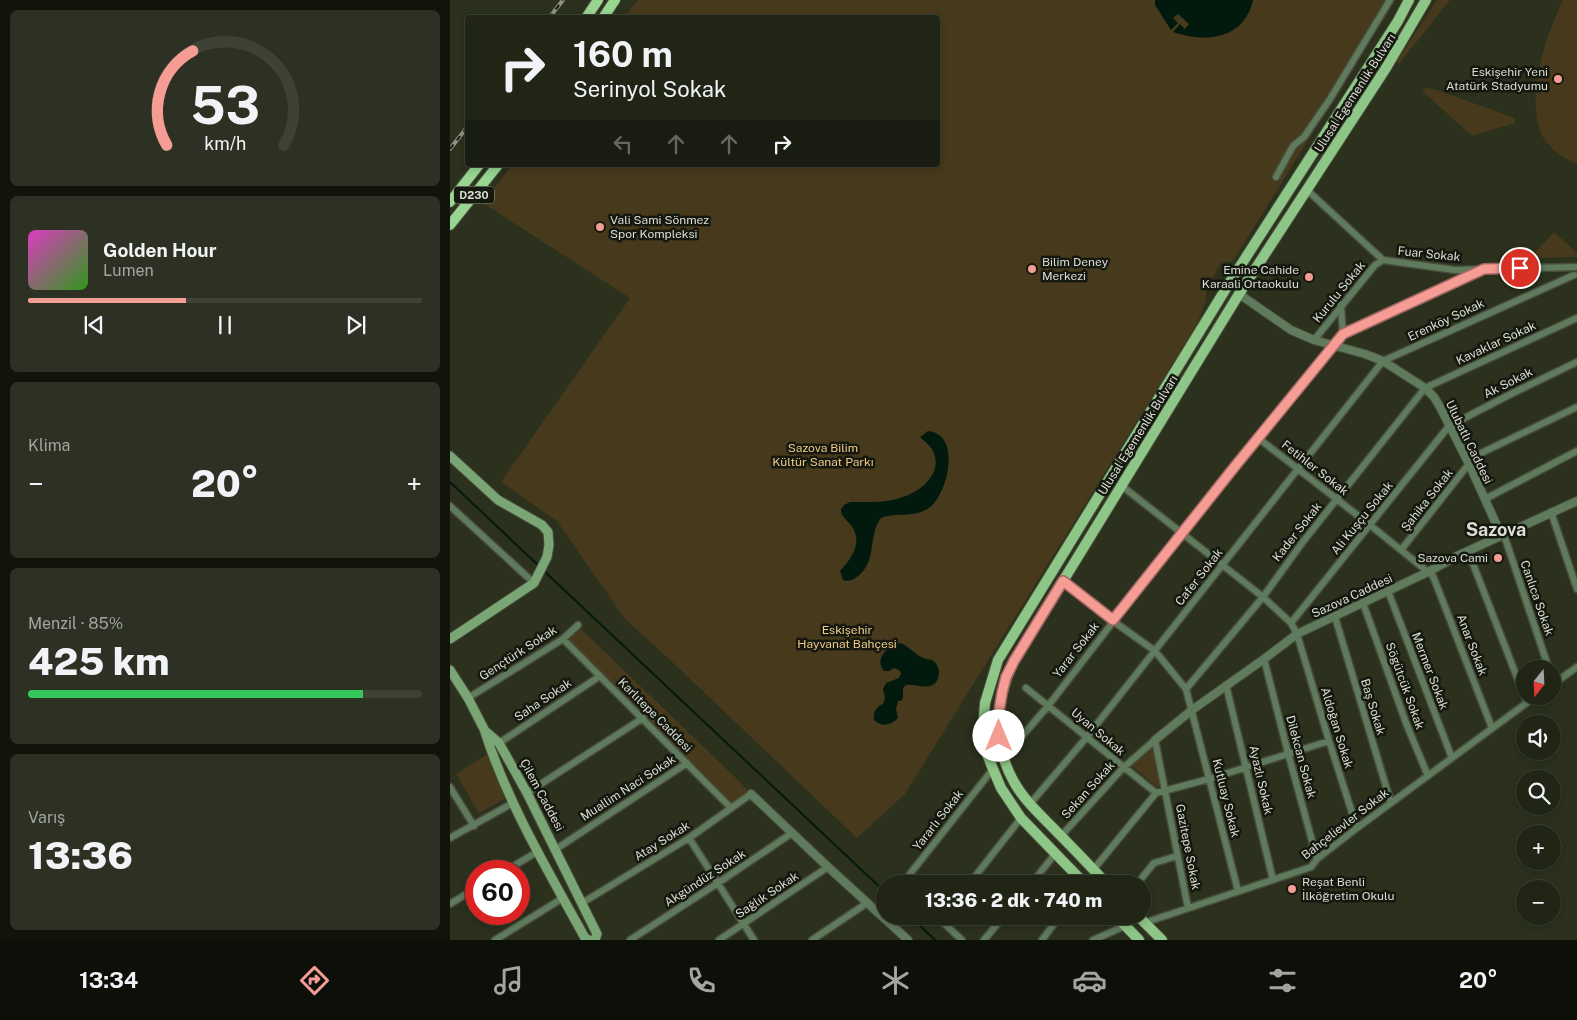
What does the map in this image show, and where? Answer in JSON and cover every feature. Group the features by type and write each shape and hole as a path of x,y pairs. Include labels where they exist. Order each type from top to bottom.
{"highway":[{"path":"588,15 598,0"},
{"path":"605,15 615,0"},
{"name":"D230","path":"450,202 477,167"},
{"name":"D230","path":"450,225 496,167"}],"main road":[{"name":"Ulusal Egemenlik Bulvarı","path":"1075,875 1020,818 1001,788 987,754 983,728 985,703 998,660 1230,282 1410,0"},
{"name":"Ulusal Egemenlik Bulvarı","path":"1098,875 1030,804 1014,782 1004,757 999,736 998,718 1006,677 1239,294 1386,68 1426,0"},
{"path":"450,456 498,500 542,525 548,532 549,545 546,557 534,583 450,639"},
{"path":"450,634 466,628"},
{"name":"Çilem Caddesi","path":"450,670 468,698 485,731 500,743 527,793 597,934 595,940"},
{"path":"485,731 513,803 585,938 589,940"},
{"path":"1146,925 1162,940"},
{"path":"1125,926 1139,940"}],"street":[{"path":"1276,177 1285,158 1304,136 1330,99 1390,0"},
{"name":"Fuar Sokak","path":"1307,190 1383,260 1455,270 1575,267"},
{"name":"Kurulu Sokak","path":"1314,340 1374,265 1383,260"},
{"path":"1575,267 1576,278"},
{"path":"1341,305 1343,334 1484,269"},
{"name":"Erenköy Sokak","path":"1383,361 1576,278"},
{"name":"Ulubatlı Caddesi","path":"1239,294 1290,330 1314,340 1383,361 1425,388 1440,406 1498,528 1504,535"},
{"name":"Kavaklar Sokak","path":"1425,388 1577,318"},
{"name":"Yarar Sokak","path":"1004,757 1048,706 1181,534 1343,334"},
{"name":"Cafer Sokak","path":"1030,804 1086,738 1383,361"},
{"name":"Ak Sokak","path":"1449,426 1577,362"},
{"name":"Kader Sokak","path":"1186,689 1263,597 1302,543 1425,388"},
{"name":"Şahika Sokak","path":"1402,550 1475,456 1577,407"},
{"name":"Ali Kuşçu Sokak","path":"1291,623 1449,426"},
{"name":"Fetihler Sokak","path":"1258,438 1428,572"},
{"path":"1484,499 1577,451"},
{"name":"Aldoğan Sokak","path":"1122,486 1263,597 1291,623 1297,634 1357,828"},
{"name":"Sazova Caddesi","path":"1155,740 1192,710 1297,634 1428,572 1468,550 1577,501"},
{"path":"450,506 534,583"},
{"path":"1552,512 1577,589"},
{"name":"Canlıca Sokak","path":"1504,535 1546,660"},
{"path":"1468,550 1516,674"},
{"name":"Anar Sokak","path":"1428,572 1433,576 1492,728"},
{"path":"1063,581 1155,651 1186,689"},
{"name":"Mermer Sokak","path":"1388,591 1452,758"},
{"name":"Sögütcük Sokak","path":"1363,603 1406,723 1428,776"},
{"name":"Baş Sokak","path":"1334,617 1391,803"},
{"name":"Gençtürk Sokak","path":"468,698 563,639 578,625"},
{"name":"Karlıtepe Caddesi","path":"563,639 731,808"},
{"name":"Dilekcan Sokak","path":"1264,659 1317,859"},
{"path":"1561,677 1577,667"},
{"name":"Saha Sokak","path":"500,743 600,676"},
{"name":"Ayazlı Sokak","path":"1226,685 1273,880"},
{"name":"Uyan Sokak","path":"1026,688 1156,794"},
{"name":"Kutluay Sokak","path":"1186,689 1238,891"},
{"name":"Bahçelievler Sokak","path":"1151,917 1188,908 1311,867 1317,859 1357,828 1524,705"},
{"path":"527,793 643,718"},
{"name":"Sekan Sokak","path":"1061,836 1123,768 1155,740"},
{"name":"Gazitepe Sokak","path":"1155,740 1188,908"},
{"path":"1093,870 1156,794 1329,741"},
{"name":"Muallim Naci Sokak","path":"556,849 687,763"},
{"name":"Yararlı Sokak","path":"909,875 993,769"},
{"path":"450,787 474,826"},
{"path":"751,794 904,939"},
{"name":"Atay Sokak","path":"582,903 689,838 751,794"},
{"path":"450,838 513,803"},
{"path":"976,875 1020,818"},
{"name":"Akgündüz Sokak","path":"630,940 792,833"},
{"path":"689,838 754,940"},
{"path":"524,860 538,852"},
{"path":"1038,875 1055,854"},
{"path":"1144,875 1154,863 1177,856"},
{"name":"Sağlık Sokak","path":"719,940 828,867"},
{"path":"450,904 465,895"},
{"path":"495,940 563,898"},
{"path":"812,940 867,903"},
{"path":"947,925 962,940"},
{"path":"984,940 996,925"},
{"path":"1042,940 1053,925"},
{"path":"1093,940 1125,926"}],"green space":[{"name":"Sazova Bilim Kültür Sanat Parkı","path":"638,0 1395,0 1233,261 1221,263 1206,290 1206,301 1196,326 905,794 857,838 625,619 557,521 501,482 630,298 483,203 510,167 940,167 940,15 626,15"},
{"path":"1437,0 1450,0 1399,64 1396,62"},
{"name":"Eskişehir Yeni Atatürk Stadyumu","path":"1563,0 1577,0 1577,164 1559,154 1549,145 1541,134 1536,113 1537,80 1540,63"},
{"path":"1425,88 1434,89 1515,118 1515,123 1474,135 1470,134 1422,91"},
{"path":"1554,232 1577,253 1577,257 1530,258"},
{"path":"579,627 749,792 731,805 567,639"},
{"path":"1152,748 1160,785 1157,787 1132,766"},
{"path":"488,754 508,797 479,813 456,774"}],"shaded area":[{"path":"1155,0 1253,0 1248,13 1232,31 1222,35 1198,37 1173,32 1180,24 1185,29 1189,24 1178,14 1173,18 1178,23 1171,30 1155,5"},
{"path":"928,431 939,435 945,442 948,453 946,478 936,501 929,508 918,513 881,518 874,533 870,556 864,570 853,580 843,580 840,571 853,554 856,535 843,516 841,509 850,502 894,500 915,492 922,487 932,475 936,459 929,445 920,437"},
{"path":"901,643 921,657 932,660 939,670 939,674 936,682 930,686 906,685 903,688 903,698 901,701 898,701 896,709 898,718 892,723 883,725 874,720 875,712 883,704 885,698 883,689 886,683 899,678 901,673 894,668 884,671 880,662 881,657 887,650"}],"waterway":[{"path":"450,482 540,567"},
{"path":"543,570 876,884"},
{"path":"919,925 935,940"}],"railway":[{"path":"551,15 563,0"},
{"path":"450,149 465,130"}],"place":[{"name":"Eskişehir Yeni Atatürk Stadyumu","path":"1558,79"},
{"name":"Vali Sami Sönmez Spor Kompleksi","path":"600,227"},
{"name":"Bilim Deney Merkezi","path":"1032,269"},
{"name":"Emine Cahide Karaali Ortaokulu","path":"1309,277"},
{"name":"Sazova Cami","path":"1498,558"},
{"name":"Reşat Benli İlköğretim Okulu","path":"1292,889"}],"district":[{"name":"Sazova","path":"1496,530"}],"route":[{"path":"999,736 998,718 1006,677 1063,581 1113,620 1343,334 1484,269 1520,268"}],"park label":[{"name":"Eskişehir Hayvanat Bahçesi","path":"847,637"}]}
